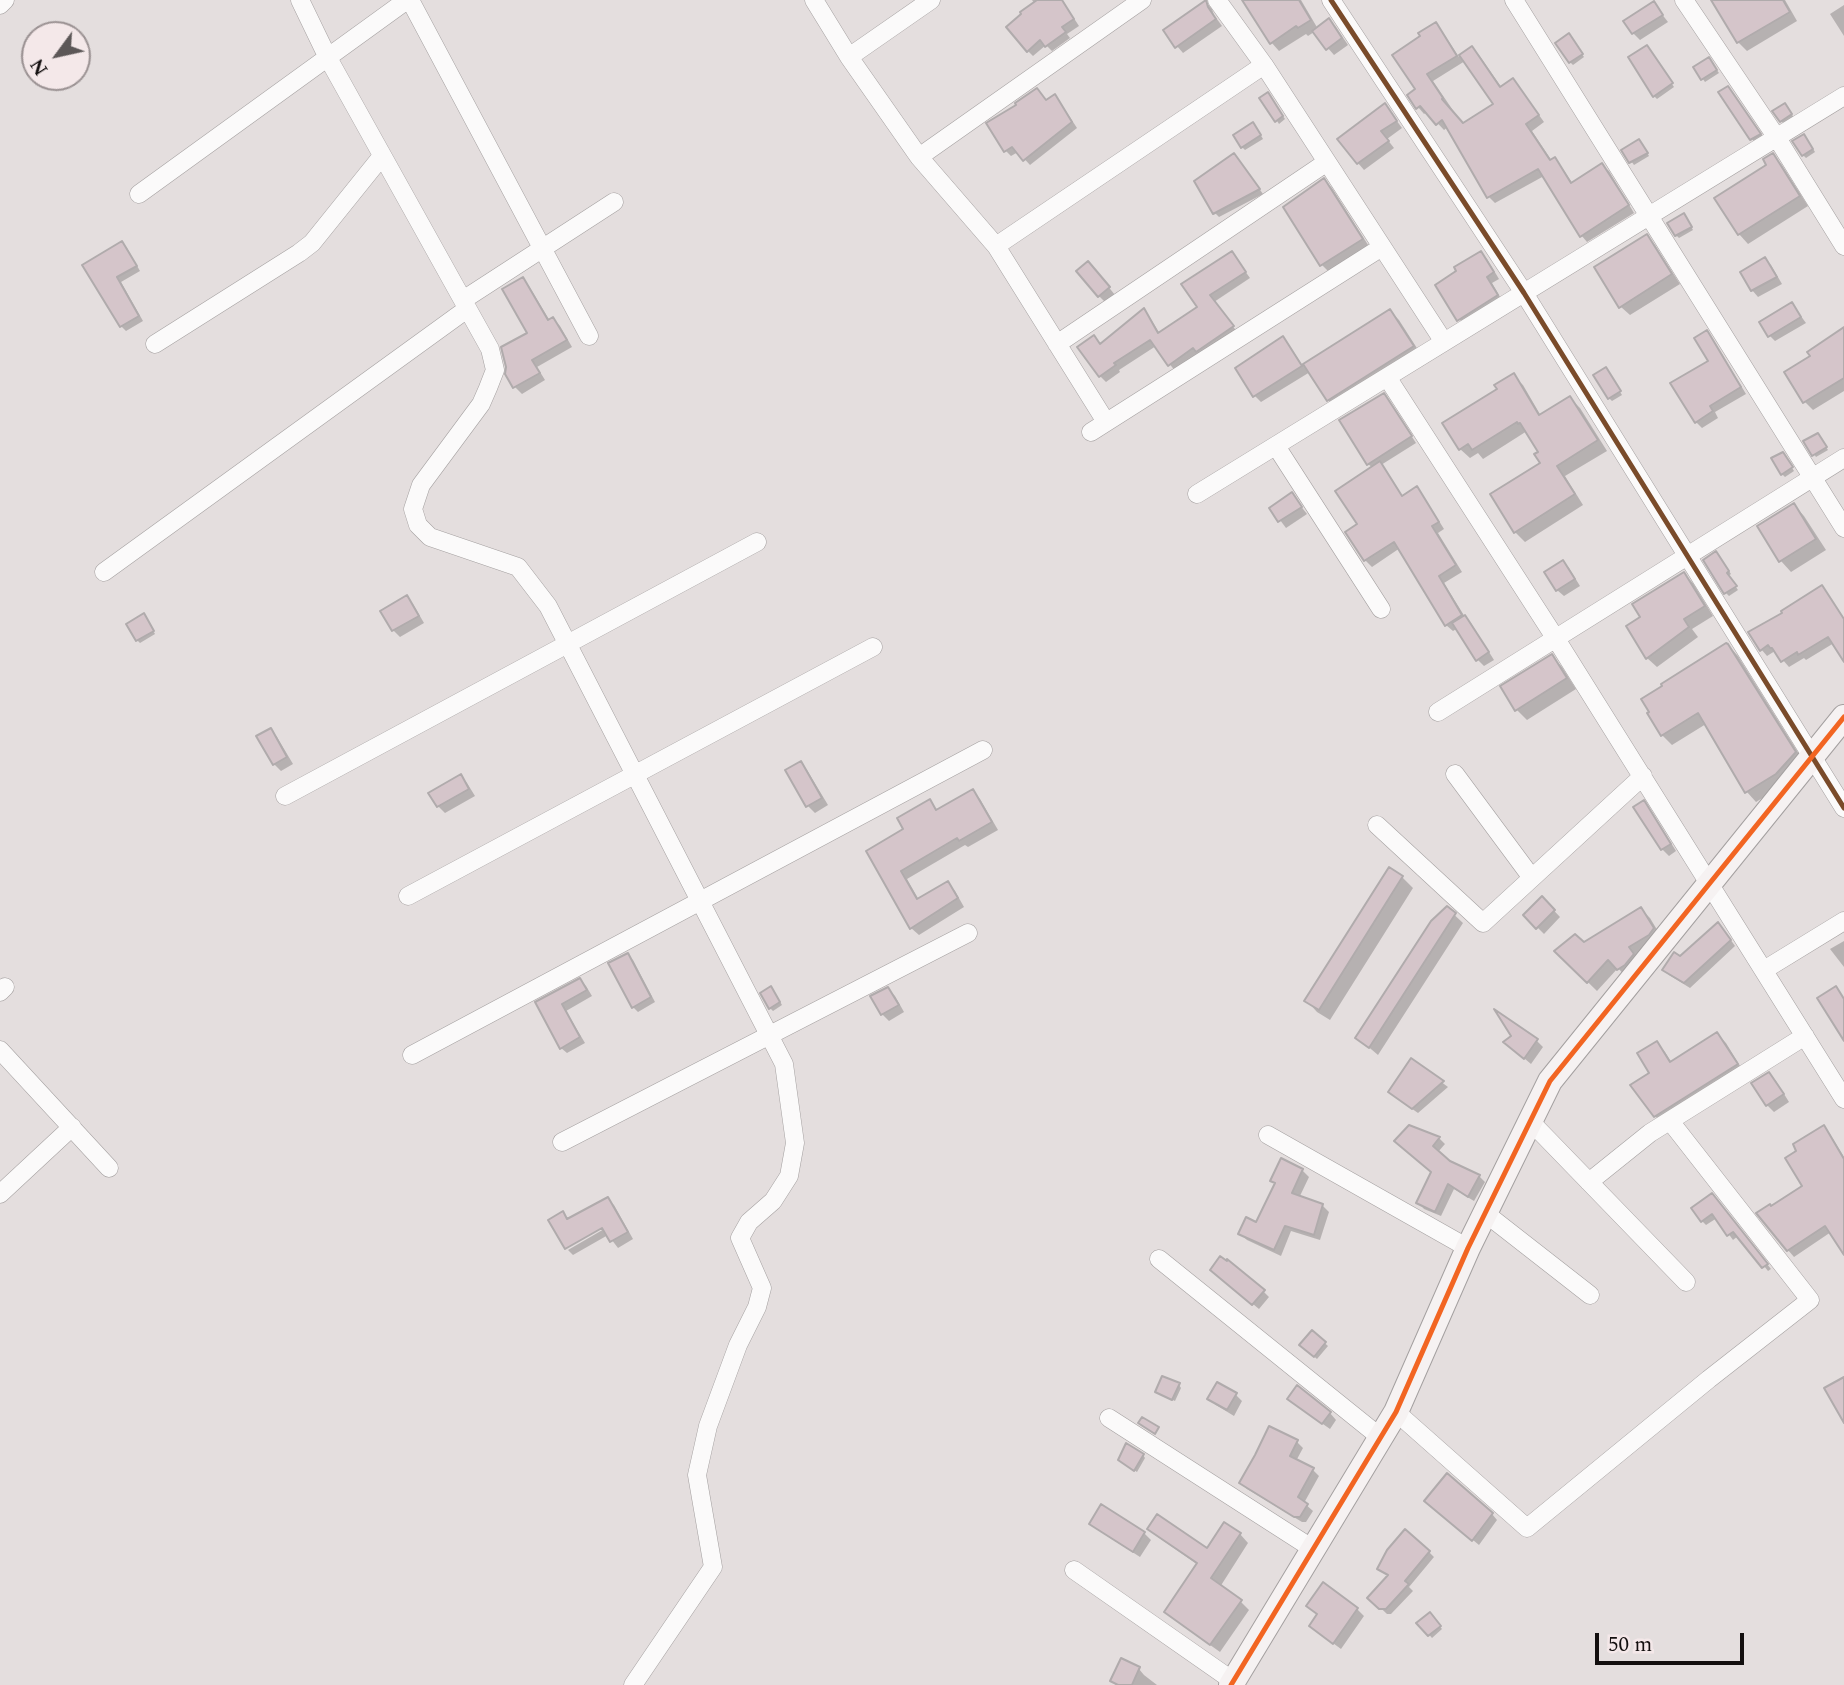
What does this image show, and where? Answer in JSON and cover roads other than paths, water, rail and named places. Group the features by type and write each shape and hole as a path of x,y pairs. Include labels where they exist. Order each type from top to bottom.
{"street":[{"path":"0,5 5,0"},
{"path":"300,0 328,58 490,349 495,370 481,404 421,485 413,509 418,525 430,537 518,567 548,606 784,1064 795,1143 789,1176 773,1201 749,1222 740,1238 762,1288 757,1307 738,1345 708,1426 698,1475 713,1567 633,1685"},
{"path":"139,194 409,0 589,336"},
{"path":"814,0 849,57 919,157 996,246 1106,422"},
{"path":"849,57 932,0"},
{"path":"919,157 1142,0"},
{"path":"1217,0 1264,65 1444,342"},
{"path":"1331,0 1524,293 1844,808"},
{"path":"1514,0 1844,528"},
{"path":"1684,0 1777,138 1844,246"},
{"path":"996,246 1264,65"},
{"path":"1197,494 1844,96"},
{"path":"155,344 312,243 382,156"},
{"path":"1057,344 1327,162"},
{"path":"104,572 543,248 614,202"},
{"path":"1091,432 1382,247"},
{"path":"1387,377 1643,776 1844,1098"},
{"path":"1276,446 1381,610"},
{"path":"1438,712 1844,458"},
{"path":"285,796 757,542"},
{"path":"408,896 873,646"},
{"path":"1074,1570 1232,1683 1396,1412 1468,1248 1550,1081 1844,717"},
{"path":"412,1055 983,750"},
{"path":"1455,774 1532,878"},
{"path":"1377,825 1483,923 1643,776"},
{"path":"1764,970 1844,921"},
{"path":"562,1142 968,933"},
{"path":"1589,1182 1650,1133 1805,1036"},
{"path":"0,1050 109,1168"},
{"path":"1530,1121 1686,1282"},
{"path":"1396,1412 1527,1528 1810,1300 1670,1121"},
{"path":"0,1194 72,1128"},
{"path":"1268,1135 1468,1248"},
{"path":"1485,1213 1590,1295"},
{"path":"1159,1259 1380,1437"},
{"path":"1109,1418 1312,1549"}]}
